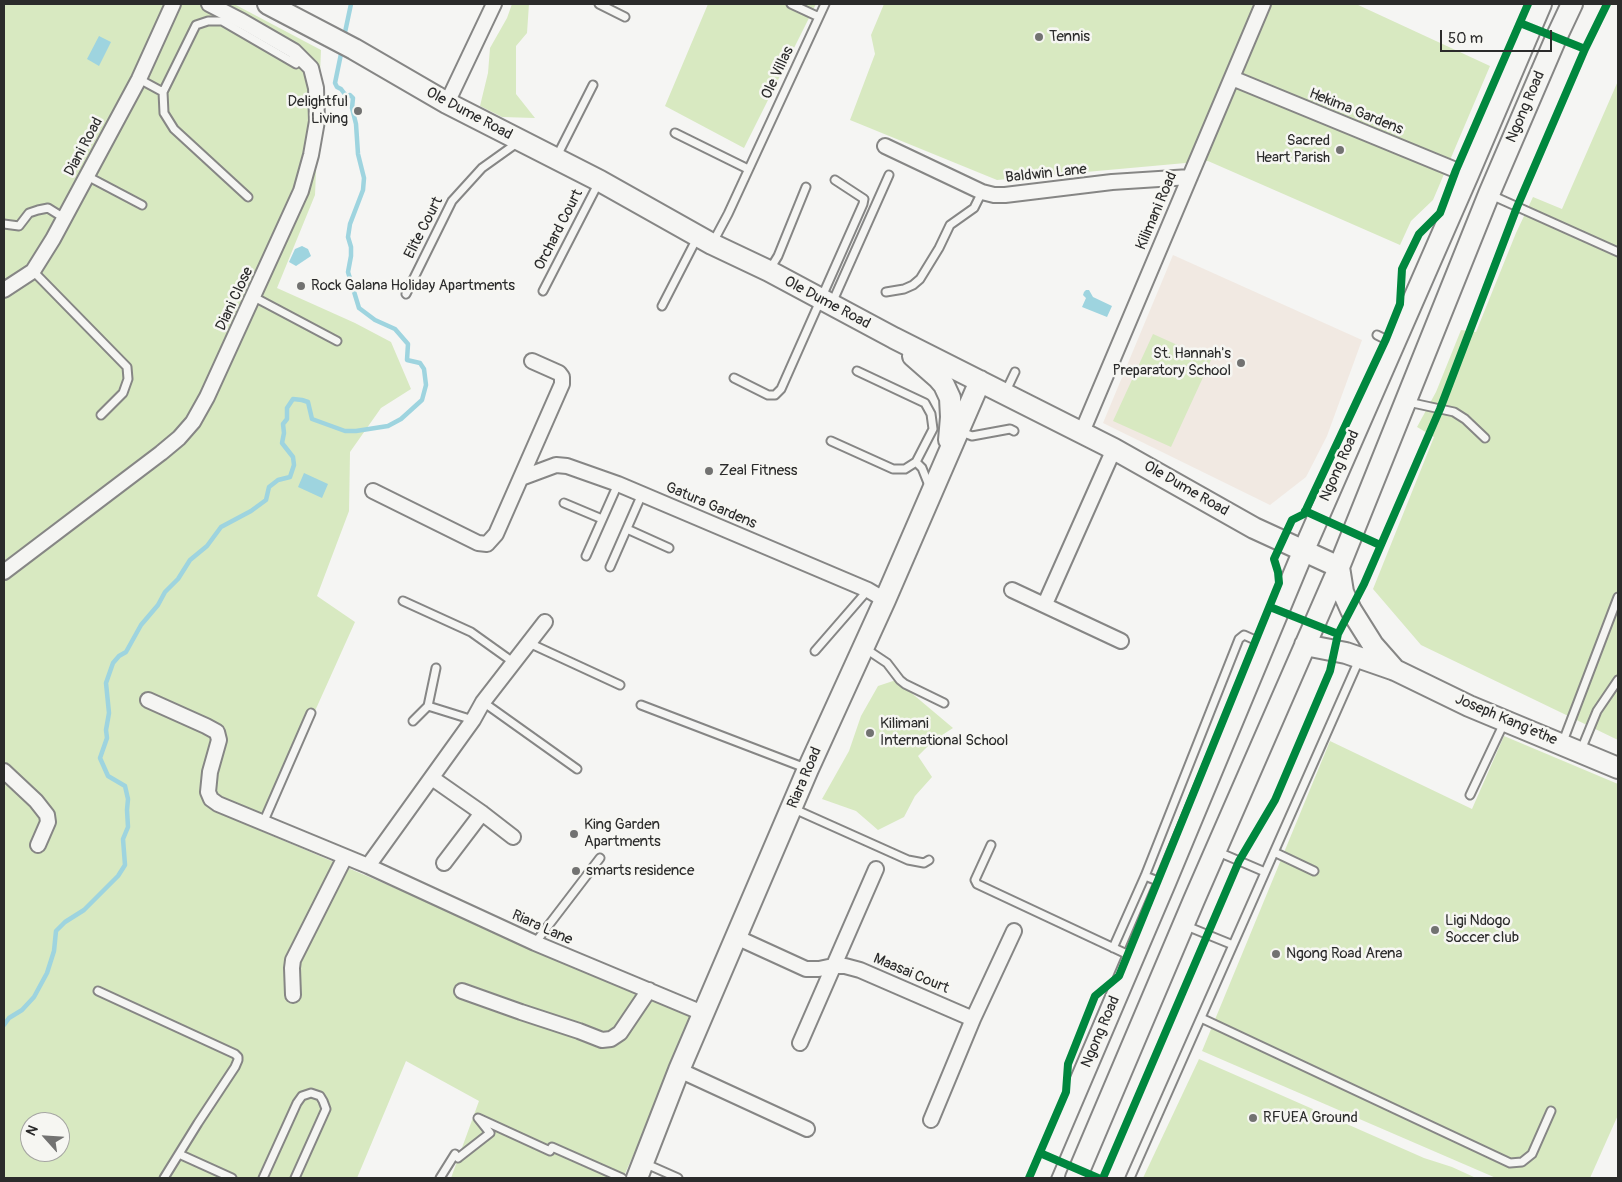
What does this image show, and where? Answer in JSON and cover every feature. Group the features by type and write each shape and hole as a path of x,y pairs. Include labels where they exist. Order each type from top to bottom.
{"main road":[{"name":"Ole Dume Road","path":"268,4 447,103 600,182 706,240 769,271 894,338 1082,432 1254,528 1339,567"},
{"name":"Ngong Road","path":"1039,1178 1303,552 1385,339 1468,175 1541,4"},
{"name":"Ngong Road","path":"1076,1178 1339,567 1489,194 1572,4"},
{"path":"894,338 925,365 944,385 950,398 951,418 947,457"},
{"name":"Riara Road","path":"640,1170 736,937 863,647 876,595 931,492 980,381"},
{"path":"1339,567 1343,592 1351,610 1374,645 1395,670"},
{"name":"Joseph Kang'ethe","path":"1306,645 1335,650 1395,670 1469,706 1618,768"}],"street":[{"name":"Diani Road","path":"4,290 33,271 64,218 139,79 173,4"},
{"name":"Diani Close","path":"4,572 179,438 193,422 207,397 254,297 301,191 311,155 317,121 316,88 311,68 294,52 209,4"},
{"path":"447,103 494,4"},
{"name":"Kilimani Road","path":"1082,432 1263,4"},
{"name":"Hekima Gardens","path":"1232,78 1468,175"},
{"name":"Baldwin Lane","path":"885,146 982,192 1005,195 1112,182 1190,177"},
{"path":"372,491 478,543 487,544 496,534 562,384 562,377 559,373 532,361"},
{"path":"1046,604 1114,449"},
{"name":"Gatura Gardens","path":"521,478 556,465 567,466 642,494 876,595"},
{"path":"1012,590 1046,604 1121,641"},
{"path":"368,866 473,720 483,702 545,622"},
{"name":"Riara Lane","path":"148,700 217,732 219,740 210,772 208,792 211,799 218,804 368,866 535,943 705,1014"},
{"path":"4,771 36,801 47,815 48,822 38,845"},
{"path":"432,778 513,837"},
{"path":"444,863 482,813"},
{"path":"293,994 293,960 345,857"},
{"path":"800,1042 876,869"},
{"path":"931,1120 973,1019 1014,931"},
{"name":"Maasai Court","path":"736,937 806,969 845,966 860,970 973,1019"},
{"path":"462,990 602,1040 611,1039 620,1032 649,990"},
{"path":"680,1070 807,1129"}],"lane":[{"path":"599,4 625,17"},
{"path":"791,4 819,17"},
{"name":"Ole Villas","path":"662,306 706,240 748,169 825,4"},
{"path":"248,197 174,129 164,113 163,92 196,25 208,21 222,22 296,64"},
{"path":"139,79 163,92"},
{"path":"556,159 593,85"},
{"path":"675,134 748,169"},
{"name":"Elite Court","path":"406,294 452,201 482,168 520,141"},
{"path":"734,378 768,395 775,395 781,389 888,175"},
{"path":"87,176 142,205"},
{"path":"826,302 829,283 864,204 864,199 835,180"},
{"name":"Orchard Court","path":"543,291 600,182"},
{"path":"769,271 778,256 806,186"},
{"path":"886,292 904,289 920,279 939,248 950,225 974,208 982,192"},
{"path":"1489,194 1618,252"},
{"path":"4,224 19,226 29,213 48,208 64,218"},
{"path":"33,271 127,367 128,380 123,393 101,415"},
{"path":"254,297 337,341"},
{"path":"831,441 893,469 905,469 916,462 933,429 931,414 925,403 857,371"},
{"path":"1005,393 1015,372"},
{"path":"1406,401 1454,412 1465,419 1484,438"},
{"path":"959,431 972,436 1010,429 1014,432"},
{"path":"916,462 922,468 931,492"},
{"path":"586,556 618,484"},
{"path":"610,567 642,494"},
{"path":"564,503 602,520"},
{"path":"626,529 668,548"},
{"path":"815,651 876,595"},
{"path":"1571,748 1618,597"},
{"path":"404,601 471,632 513,662"},
{"path":"1113,948 1145,876 1239,639 1244,635 1264,644"},
{"path":"529,643 620,685"},
{"path":"863,647 887,663 905,684 944,703"},
{"path":"1130,1178 1360,658"},
{"path":"413,721 428,706 436,668"},
{"path":"1571,748 1618,680"},
{"path":"483,702 577,769"},
{"path":"641,705 808,769"},
{"path":"428,706 473,720"},
{"path":"263,823 311,713"},
{"path":"1470,796 1505,720"},
{"path":"792,808 908,860 924,863 929,860"},
{"path":"991,845 975,880 977,884 1133,957"},
{"path":"1216,851 1265,872"},
{"path":"1274,852 1314,871"},
{"path":"535,943 600,858"},
{"path":"1145,876 1165,883"},
{"path":"1184,924 1233,945"},
{"path":"98,992 238,1056 235,1067 164,1178"},
{"path":"1201,1018 1510,1163 1522,1162 1532,1154 1551,1111"},
{"path":"263,1178 297,1103 302,1096 311,1093 320,1096 324,1101 326,1109 295,1178"},
{"path":"440,1178 455,1154 458,1158 490,1132 478,1118 550,1151 552,1147 622,1178"},
{"path":"179,1154 232,1178"},
{"path":"640,1170 678,1178"}],"shaded area":[{"name":"St. Hannah's Preparatory School","path":"1173,255 1362,340 1327,436 1306,477 1270,505 1103,423"}],"green space":[{"path":"4,4 234,4 321,50 315,195 277,288 355,323 391,342 411,389 381,408 350,452 349,511 317,596 355,622 261,831 696,1016 623,1178 451,1178 479,1101 406,1061 357,1178 4,1178"},
{"path":"512,4 529,4 527,33 516,46 516,94 535,118 502,117 480,106 488,73 490,48 507,18"},
{"path":"708,4 816,4 744,148 665,106"},
{"path":"884,4 1356,4 1490,66 1433,200 1411,221 1400,245 1208,161 997,180 850,120 875,54 871,35"},
{"path":"1618,81 1618,740 1421,645 1373,589 1434,437 1417,427 1436,392 1461,330 1476,332 1516,233 1533,197 1562,209"},
{"path":"1153,334 1211,360 1171,447 1113,421"},
{"path":"896,680 953,728 933,741 918,756 932,777 915,796 904,817 878,830 856,811 822,799 849,751 861,716 878,686"},
{"name":"Ligi Ndogo Soccer club","path":"1504,736 1618,784 1618,1115 1590,1178 1496,1178 1202,1051 1330,741 1472,809"},
{"name":"RFUEA Ground","path":"1199,1059 1424,1158 1452,1167 1476,1178 1143,1178"}],"water":[{"path":"99,36 111,42 99,66 87,59"},
{"path":"302,246 308,249 311,256 296,266 289,262 295,249"},
{"path":"1086,290 1089,290 1093,297 1112,306 1107,317 1082,307 1086,298 1083,295"},
{"path":"304,473 328,484 322,498 298,487"}],"waterway":[{"path":"344,37 351,4"},
{"path":"4,1025 9,1018 22,1010 34,997 47,973 54,951 56,931 65,922 84,910 118,876 125,865 123,839 128,827 128,799 125,786 108,776 100,758 107,738 106,730 109,713 106,683 113,663 126,652 141,625 158,605 165,592 178,579 190,560 207,546 221,527 251,511 266,500 269,487 278,480 290,477 294,465 293,457 282,443 283,424 287,419 287,408 293,399 308,402 312,419 345,431 388,426 401,419 422,400 426,385 424,369 420,363 407,360 408,344 395,329 375,320 359,308 348,272 351,256 348,237 350,224 363,190 364,178 358,154 356,124 352,108 353,98 350,95 347,96 335,83 342,49"}],"cycle path":[{"path":"1029,1178 1066,1092 1068,1064 1095,996 1119,976 1279,583 1274,559 1292,520 1304,514 1386,339 1400,304 1402,269 1419,234 1440,213 1456,170 1528,4"},
{"path":"1103,1178 1239,861 1275,800 1330,671 1338,634 1364,584 1440,409 1517,207 1585,49 1607,4"},
{"path":"1520,23 1585,49"},
{"path":"1305,511 1380,545"},
{"path":"1270,607 1338,634"},
{"path":"1040,1153 1098,1178"}],"place":[{"name":"Tennis","path":"1039,37"},
{"name":"Delightful Living","path":"358,111"},
{"name":"Sacred Heart Parish","path":"1340,150"},
{"name":"Rock Galana Holiday Apartments","path":"301,286"},
{"name":"St. Hannah's Preparatory School","path":"1241,363"},
{"name":"Zeal Fitness","path":"709,471"},
{"name":"Kilimani International School","path":"870,733"},
{"name":"King Garden Apartments","path":"574,834"},
{"name":"smarts residence","path":"576,871"},
{"name":"Ligi Ndogo Soccer club","path":"1435,930"},
{"name":"Ngong Road Arena","path":"1276,954"},
{"name":"RFUEA Ground","path":"1253,1118"}]}
